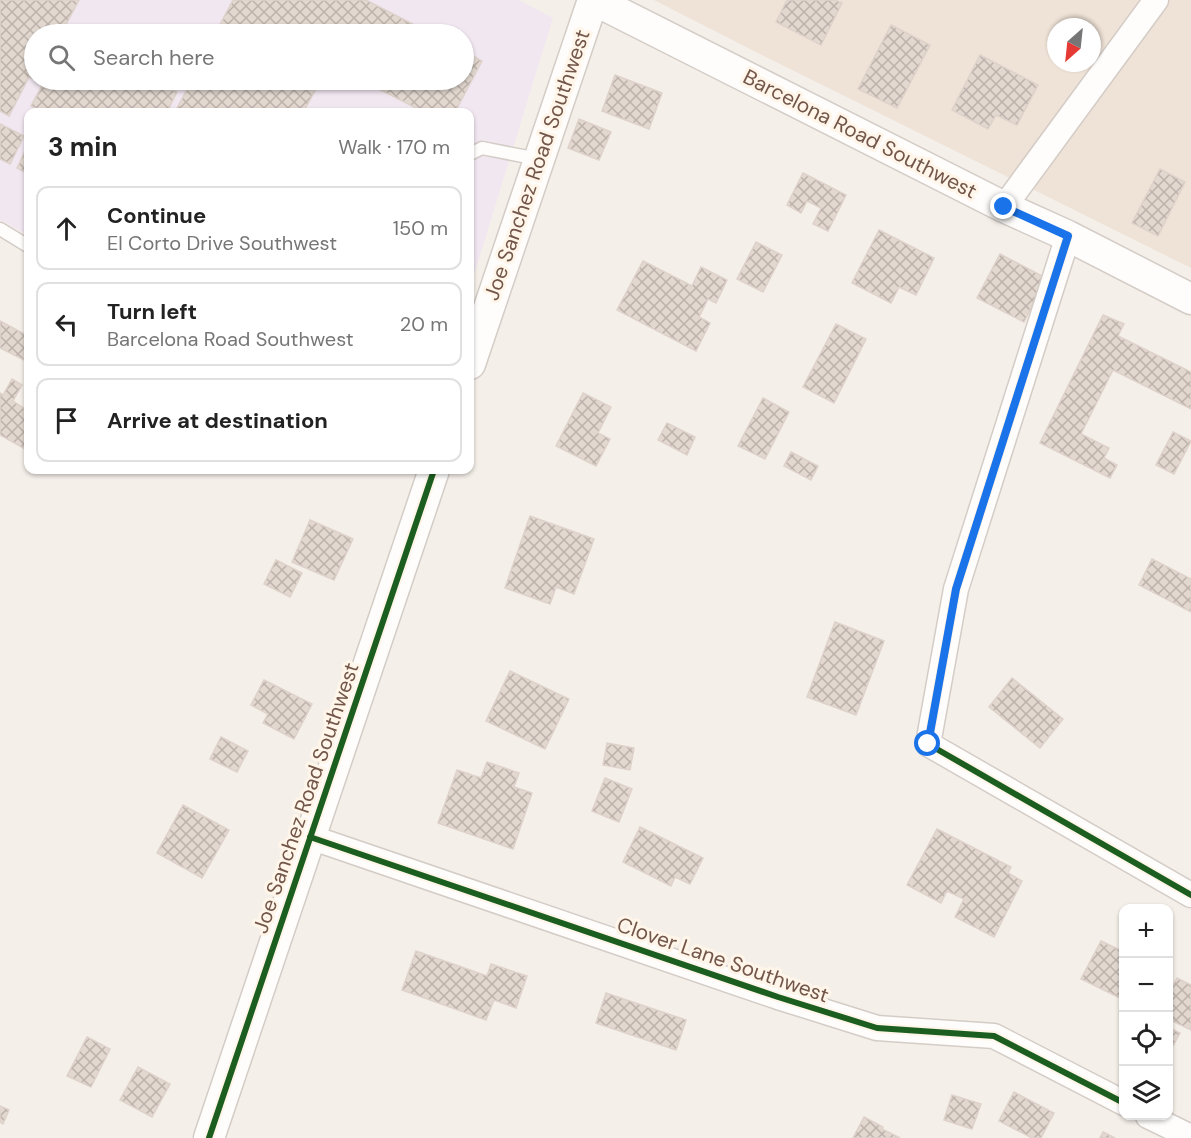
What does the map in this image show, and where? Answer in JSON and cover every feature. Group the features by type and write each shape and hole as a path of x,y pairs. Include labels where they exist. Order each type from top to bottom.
{"street":[{"name":"Joe Sanchez Road Southwest","path":"474,352 594,0"},
{"name":"Barcelona Road Southwest","path":"594,0 1004,207 1068,236 1191,298"},
{"path":"1004,207 1156,0"},
{"path":"1068,236 956,589 928,744 1191,895"},
{"name":"Joe Sanchez Road Southwest","path":"209,1138 433,474"},
{"name":"Clover Lane Southwest","path":"310,837 766,993 877,1028 994,1036 1119,1100"},
{"path":"1156,1120 1191,1137"}],"lane":[{"path":"474,152 482,148 539,159"},
{"path":"0,228 24,243"}],"shaded area":[{"path":"0,0 519,0 553,18 474,275 474,108 24,108 24,233 0,220"},
{"path":"654,0 1191,0 1191,268 760,54"}],"building":[{"path":"0,0 79,0 66,24 24,24 24,87 9,116 0,111"},
{"path":"233,0 366,0 413,24 220,24"},
{"path":"787,0 835,0 842,3 821,45 776,22"},
{"path":"891,25 930,45 897,108 858,89"},
{"path":"980,55 1038,85 1017,125 996,115 988,129 952,110"},
{"path":"474,57 482,61 474,76"},
{"path":"615,75 662,93 649,129 602,111"},
{"path":"40,90 173,90 177,92 169,108 35,108 31,106"},
{"path":"187,90 315,90 306,108 177,108"},
{"path":"381,90 467,90 457,108 416,108"},
{"path":"579,119 611,132 599,160 568,148"},
{"path":"0,124 24,136 10,164 0,159"},
{"path":"24,153 24,172 17,168"},
{"path":"1160,169 1185,182 1158,236 1132,223"},
{"path":"803,173 846,195 828,231 813,224 821,208 807,201 801,213 787,205"},
{"path":"879,230 934,258 916,295 899,287 891,303 852,283"},
{"path":"756,242 782,255 763,292 737,279"},
{"path":"1000,254 1046,278 1024,322 977,298"},
{"path":"643,261 692,286 701,267 727,280 716,303 708,299 699,317 710,323 696,351 617,310"},
{"path":"1103,315 1124,324 1118,336 1191,372 1191,409 1113,370 1081,434 1109,448 1104,458 1117,465 1110,478 1040,443"},
{"path":"0,321 24,334 24,360 0,348"},
{"path":"836,324 866,339 834,403 803,387"},
{"path":"12,379 22,385 13,401 24,408 24,448 0,435 0,393 3,395"},
{"path":"583,393 611,407 598,433 610,439 596,466 556,446"},
{"path":"763,398 789,412 765,459 738,446"},
{"path":"667,423 695,437 687,455 658,440"},
{"path":"1173,432 1191,441 1174,474 1156,465"},
{"path":"791,452 818,466 811,480 784,466"},
{"path":"530,516 594,539 574,594 556,587 550,604 505,588"},
{"path":"310,520 353,539 334,580 292,562"},
{"path":"1152,559 1191,579 1191,612 1139,585"},
{"path":"276,560 302,573 290,597 264,584"},
{"path":"835,622 884,641 856,715 807,697"},
{"path":"510,671 569,699 545,749 486,721"},
{"path":"1012,678 1063,719 1040,748 989,707"},
{"path":"264,680 312,704 294,739 263,723 268,714 251,705"},
{"path":"221,737 248,751 237,772 210,759"},
{"path":"607,743 634,748 630,770 603,765"},
{"path":"487,762 519,773 514,787 532,793 513,849 438,823 457,770 481,778"},
{"path":"605,778 632,789 619,822 592,811"},
{"path":"183,805 229,830 202,878 157,853"},
{"path":"640,827 703,858 690,884 675,877 671,886 623,862"},
{"path":"937,829 1011,867 1008,873 1022,881 994,937 955,917 964,899 947,891 941,903 907,885"},
{"path":"1101,941 1119,950 1119,998 1081,979"},
{"path":"416,951 487,976 491,964 527,976 516,1008 494,1000 486,1020 402,990"},
{"path":"1177,978 1191,985 1191,1030 1173,1021 1173,986"},
{"path":"606,993 686,1020 676,1050 596,1023"},
{"path":"1173,1030 1180,1033 1173,1046"},
{"path":"87,1037 110,1049 91,1087 67,1076"},
{"path":"138,1067 170,1084 152,1117 120,1100"},
{"path":"1014,1092 1054,1113 1041,1138 1032,1138 999,1121"},
{"path":"952,1095 981,1104 972,1129 944,1120"},
{"path":"0,1106 9,1110 3,1124 0,1122"},
{"path":"864,1117 883,1127 882,1129 900,1138 853,1138"},
{"path":"1103,1132 1115,1138 1100,1138"}],"cycle path":[{"path":"1068,236 956,589 928,744 1191,895"},
{"path":"209,1138 433,474"},
{"path":"310,837 778,997 877,1028 994,1036 1119,1100"}],"route":[{"path":"928,744 956,589 1068,236 1004,207"}]}
